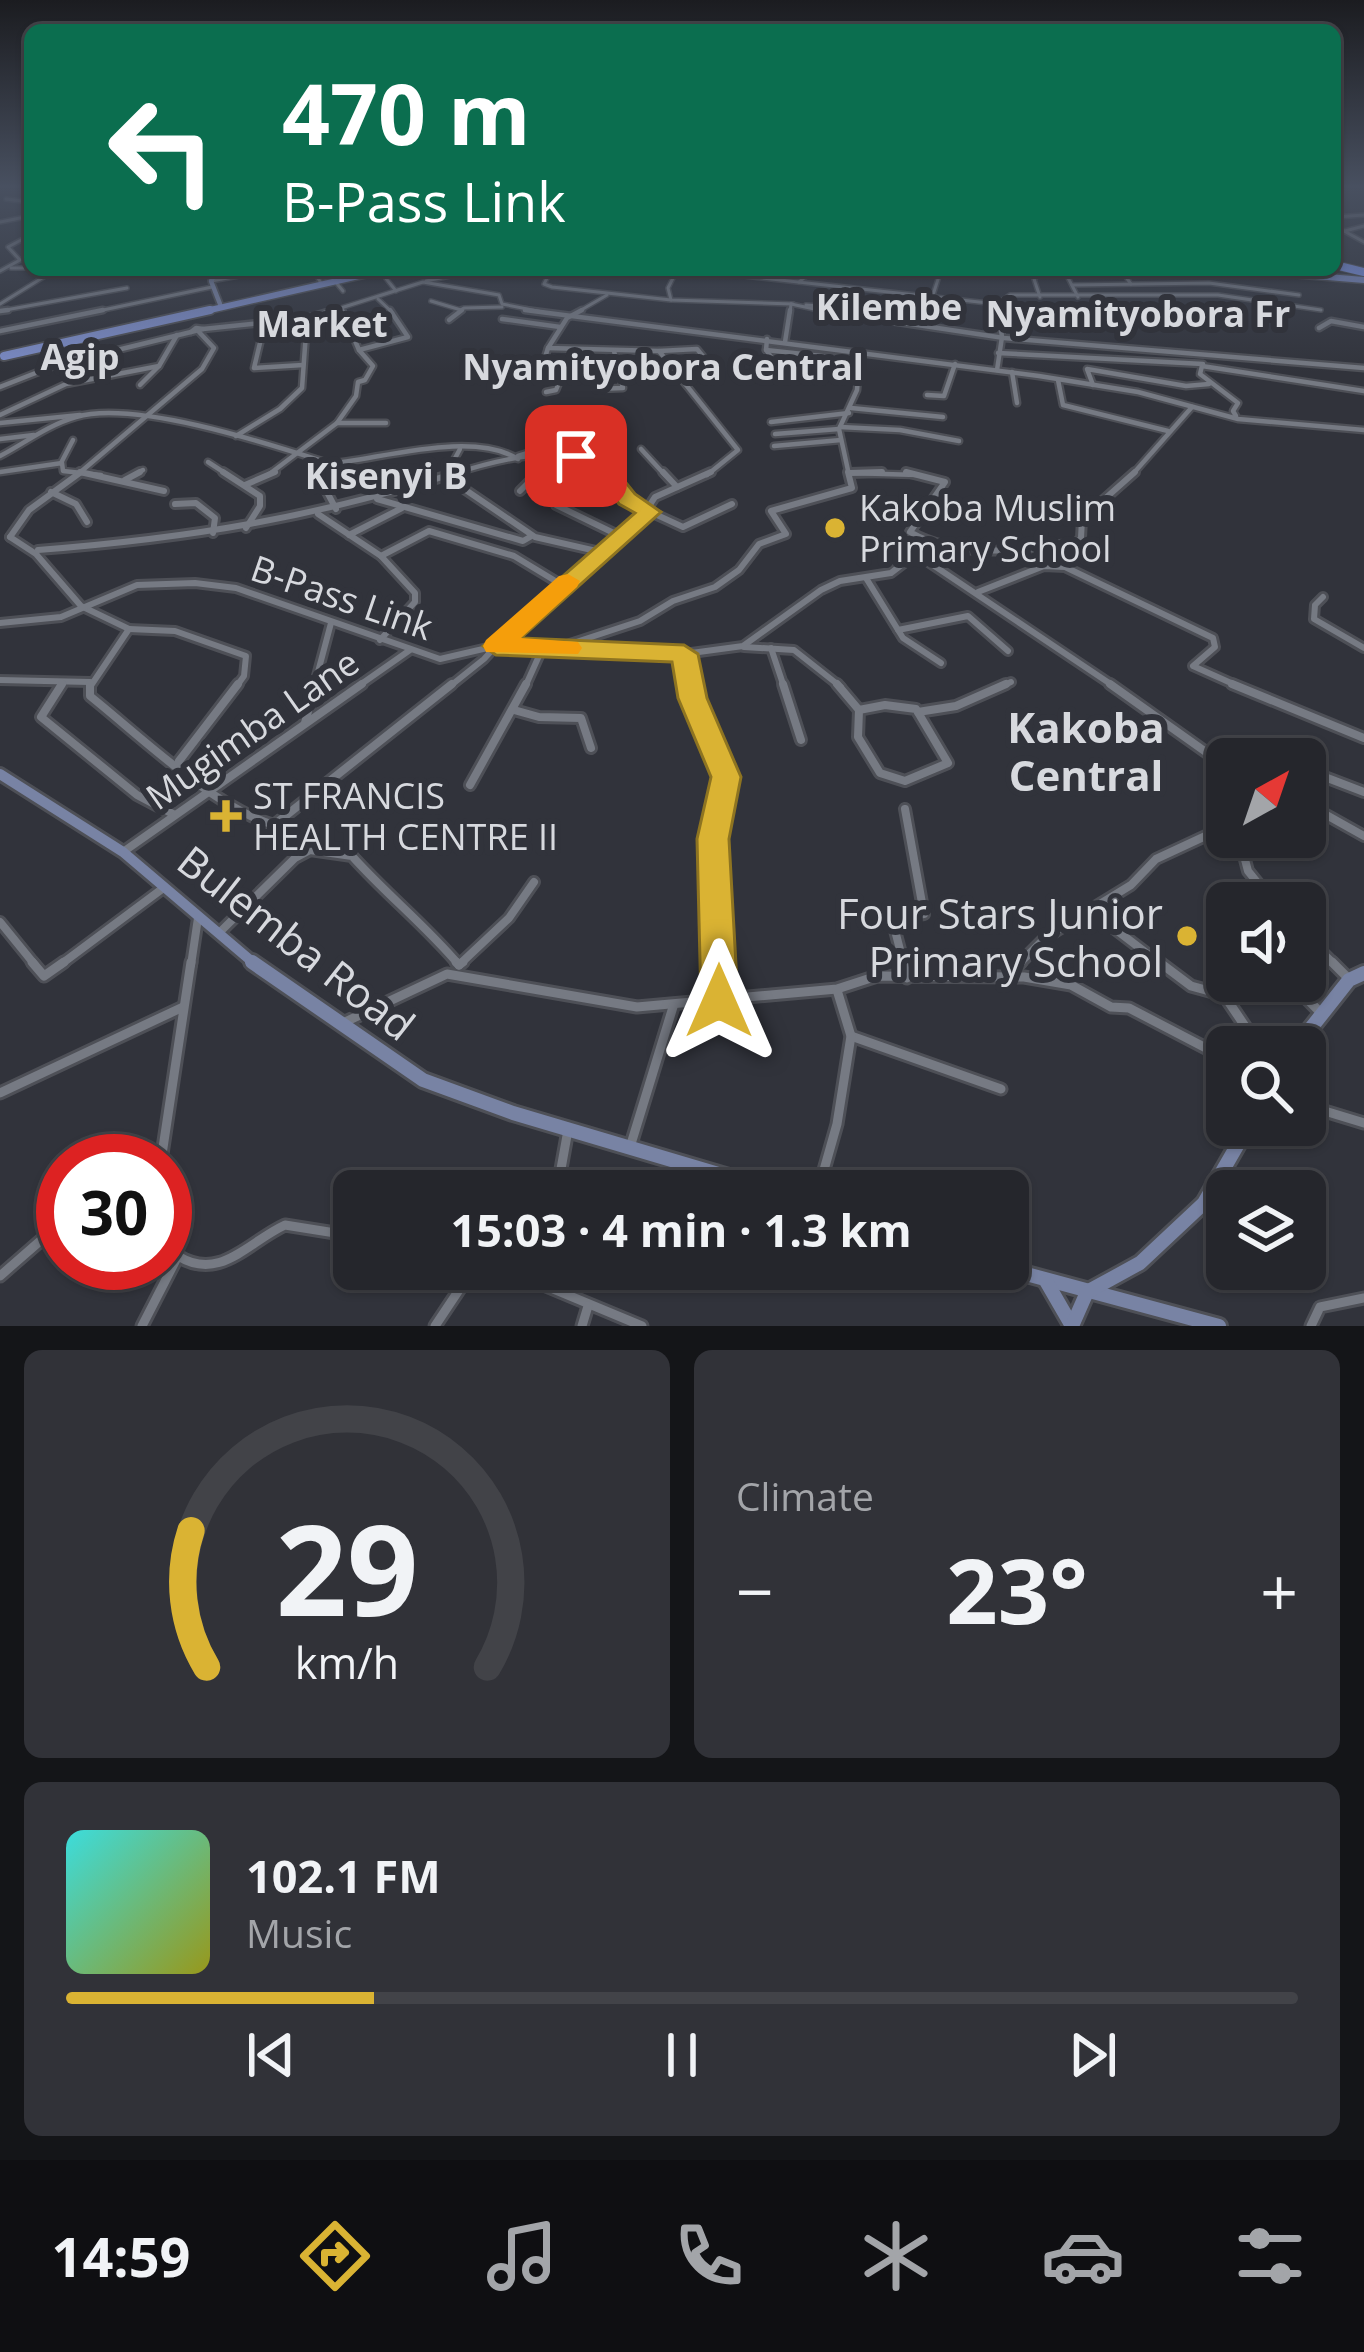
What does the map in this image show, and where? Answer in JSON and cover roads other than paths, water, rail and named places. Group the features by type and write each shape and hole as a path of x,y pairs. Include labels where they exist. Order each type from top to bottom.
{"main road":[{"path":"215,276 211,284 220,304"},
{"path":"1,355 353,276"},
{"name":"Bulemba Road","path":"0,774 123,852 279,984 423,1080 706,1170"},
{"path":"1311,1026 1349,980 1364,973"},
{"path":"1046,1281 1072,1326 1087,1292 1121,1277 1185,1226 1231,1168 1241,1146"},
{"path":"1029,1276 1219,1326"}],"street":[{"path":"0,252 13,250 21,257 10,268"},
{"path":"0,272 24,268"},
{"path":"0,308 46,276"},
{"path":"0,331 246,276"},
{"path":"317,276 321,283"},
{"path":"386,276 396,291"},
{"path":"0,388 56,365 197,330 307,318 446,276"},
{"path":"548,276 544,284 607,295 791,304 850,317 1002,337 1364,368"},
{"path":"671,300 668,288 674,276"},
{"path":"745,276 997,304 1010,295 1218,295 1321,310"},
{"path":"799,282 806,276"},
{"path":"932,298 939,276"},
{"path":"1038,276 1034,279 1040,297"},
{"path":"1067,276 1078,297"},
{"path":"1126,276 1131,284"},
{"path":"334,280 343,291"},
{"path":"423,282 501,298 506,306"},
{"path":"1072,286 1209,283 1299,295"},
{"path":"1209,283 1218,295"},
{"path":"1124,284 1129,296"},
{"path":"0,308 128,288"},
{"path":"545,392 555,391 560,380 540,373 560,327 574,313 607,295"},
{"path":"359,350 408,337 400,320 378,299"},
{"path":"431,301 461,310 506,306 574,313 859,356"},
{"path":"785,342 791,304"},
{"path":"997,304 1002,337 997,370"},
{"path":"245,485 281,469 294,453 337,423 356,396 358,382 374,366 359,350 342,309"},
{"path":"449,320 461,310"},
{"path":"0,540 10,537 20,519 208,362 214,344 185,312"},
{"path":"236,436 300,391 307,318"},
{"path":"502,319 560,327"},
{"path":"1319,328 1331,321 1364,327"},
{"path":"266,322 254,368 303,365"},
{"path":"140,385 159,366 177,335"},
{"path":"767,339 766,350 779,364 801,364"},
{"path":"548,348 697,349 719,376"},
{"path":"766,350 955,364 1093,385 1238,419 1364,430"},
{"path":"596,389 623,388 614,351"},
{"path":"129,629 90,682 90,696 259,824 274,825 605,553 650,512 655,497 709,474 739,448 658,352"},
{"path":"998,353 1202,365 1364,391"},
{"path":"1211,355 1201,374 1238,403 1233,411 1238,419"},
{"path":"561,647 640,621 673,601 723,583 759,544 787,534 771,511 850,489 839,428 850,410 860,374 859,356"},
{"path":"927,395 944,396 955,364"},
{"path":"0,419 65,383 159,366"},
{"path":"1093,385 1087,369 1127,372 1194,391 1209,384"},
{"path":"1012,372 1016,403"},
{"path":"774,376 860,374"},
{"path":"1058,380 1063,405 1168,431"},
{"path":"850,473 903,471 945,482 910,532 929,544 976,548 1076,544 1082,519 1148,461 1192,407"},
{"path":"771,422 850,410 943,417"},
{"path":"0,456 81,415"},
{"path":"0,419 81,415 144,419 236,436 328,464 373,462 408,449 460,448 541,460 571,455 599,466 627,499 686,528 732,504"},
{"path":"34,550 66,551 212,533 336,509 518,458 590,433 614,415"},
{"path":"337,423 386,423"},
{"path":"775,434 839,428 901,430 959,441"},
{"path":"0,439 37,435"},
{"path":"74,440 61,463 63,471 82,470 164,490"},
{"path":"774,446 842,440"},
{"path":"460,448 453,462 460,471"},
{"path":"641,449 677,487"},
{"path":"520,490 540,474 541,460"},
{"path":"0,472 61,463"},
{"path":"208,463 261,500 246,527"},
{"path":"328,464 320,479 336,509"},
{"path":"124,481 143,470"},
{"path":"445,476 497,511 511,527 605,553"},
{"path":"51,492 76,504 87,522"},
{"path":"374,498 523,541 532,536"},
{"path":"175,504 199,505 215,518 212,533"},
{"path":"556,505 622,538"},
{"path":"349,535 402,508"},
{"path":"317,513 381,556 417,598 380,640"},
{"path":"381,556 429,531 514,556 563,585"},
{"path":"10,537 34,550 96,617 129,629 175,631 229,646 246,656 249,664 233,694 179,761"},
{"name":"B-Pass Link","path":"0,623 52,619 137,585 195,583 236,589 380,640 448,658 496,646 684,654 739,647 821,590 891,573 929,544"},
{"path":"917,555 978,592 1206,752"},
{"path":"978,592 1044,566 1072,569 1213,638 1215,647 1193,666 1198,670 1364,738"},
{"path":"866,578 911,646 941,663"},
{"path":"1322,597 1315,605 1315,619 1364,648"},
{"path":"898,630 968,616 1008,652"},
{"path":"305,727 332,623"},
{"path":"470,785 514,710 543,647"},
{"path":"739,647 798,652 850,695 859,710 862,744 880,773 898,781 948,763 918,712"},
{"path":"771,648 801,740"},
{"name":"Mugimba Lane","path":"123,852 411,650"},
{"path":"684,654 692,698 726,777 713,839 719,1001"},
{"path":"0,680 90,682"},
{"path":"859,710 886,704 918,712 962,704 1011,682"},
{"path":"63,683 41,717 137,795 175,815"},
{"path":"514,710 538,717 581,718 591,748"},
{"path":"1326,777 1364,792"},
{"path":"905,809 924,914 892,919 907,978"},
{"path":"1326,815 1364,836"},
{"path":"1005,976 1046,938 1131,884 1166,853 1206,835"},
{"path":"220,932 295,858 310,850 356,859 386,894 427,926 457,969 490,985 568,992 620,1005 673,1006 837,989 860,978 1045,978 1151,1018 1206,1047"},
{"path":"339,1024 457,969 509,918 534,882"},
{"path":"0,922 44,976 165,887"},
{"path":"1090,910 1197,990 1224,995 1245,1026"},
{"path":"165,1134 199,914"},
{"path":"1326,956 1349,980"},
{"path":"824,1170 838,1124 851,1036 837,989"},
{"path":"1310,1002 1321,1013"},
{"path":"0,1093 183,1006"},
{"path":"630,1147 673,1006"},
{"path":"851,1036 1001,1089"},
{"path":"1326,1111 1364,1123"},
{"path":"561,1170 568,1129"},
{"path":"192,1264 202,1270 218,1267 285,1225 333,1232"},
{"path":"0,1276 36,1245"},
{"path":"142,1326 161,1290"},
{"path":"435,1326 459,1290"},
{"path":"552,1290 642,1326"},
{"path":"1311,1326 1320,1307 1362,1301"},
{"path":"582,1326 588,1306"}],"place":[{"name":"Kakoba Muslim Primary School","path":"835,528"},
{"name":"ST FRANCIS HEALTH CENTRE II","path":"226,816"},
{"name":"Four Stars Junior Primary School","path":"1187,936"}],"district":[{"name":"Kilembe","path":"889,306"},
{"name":"Nyamityobora Fr","path":"1138,313"},
{"name":"Market","path":"322,323"},
{"name":"Agip","path":"80,356"},
{"name":"Nyamityobora Central","path":"663,366"},
{"name":"Kisenyi B","path":"386,475"},
{"name":"Kakoba Central","path":"1086,750"}]}
